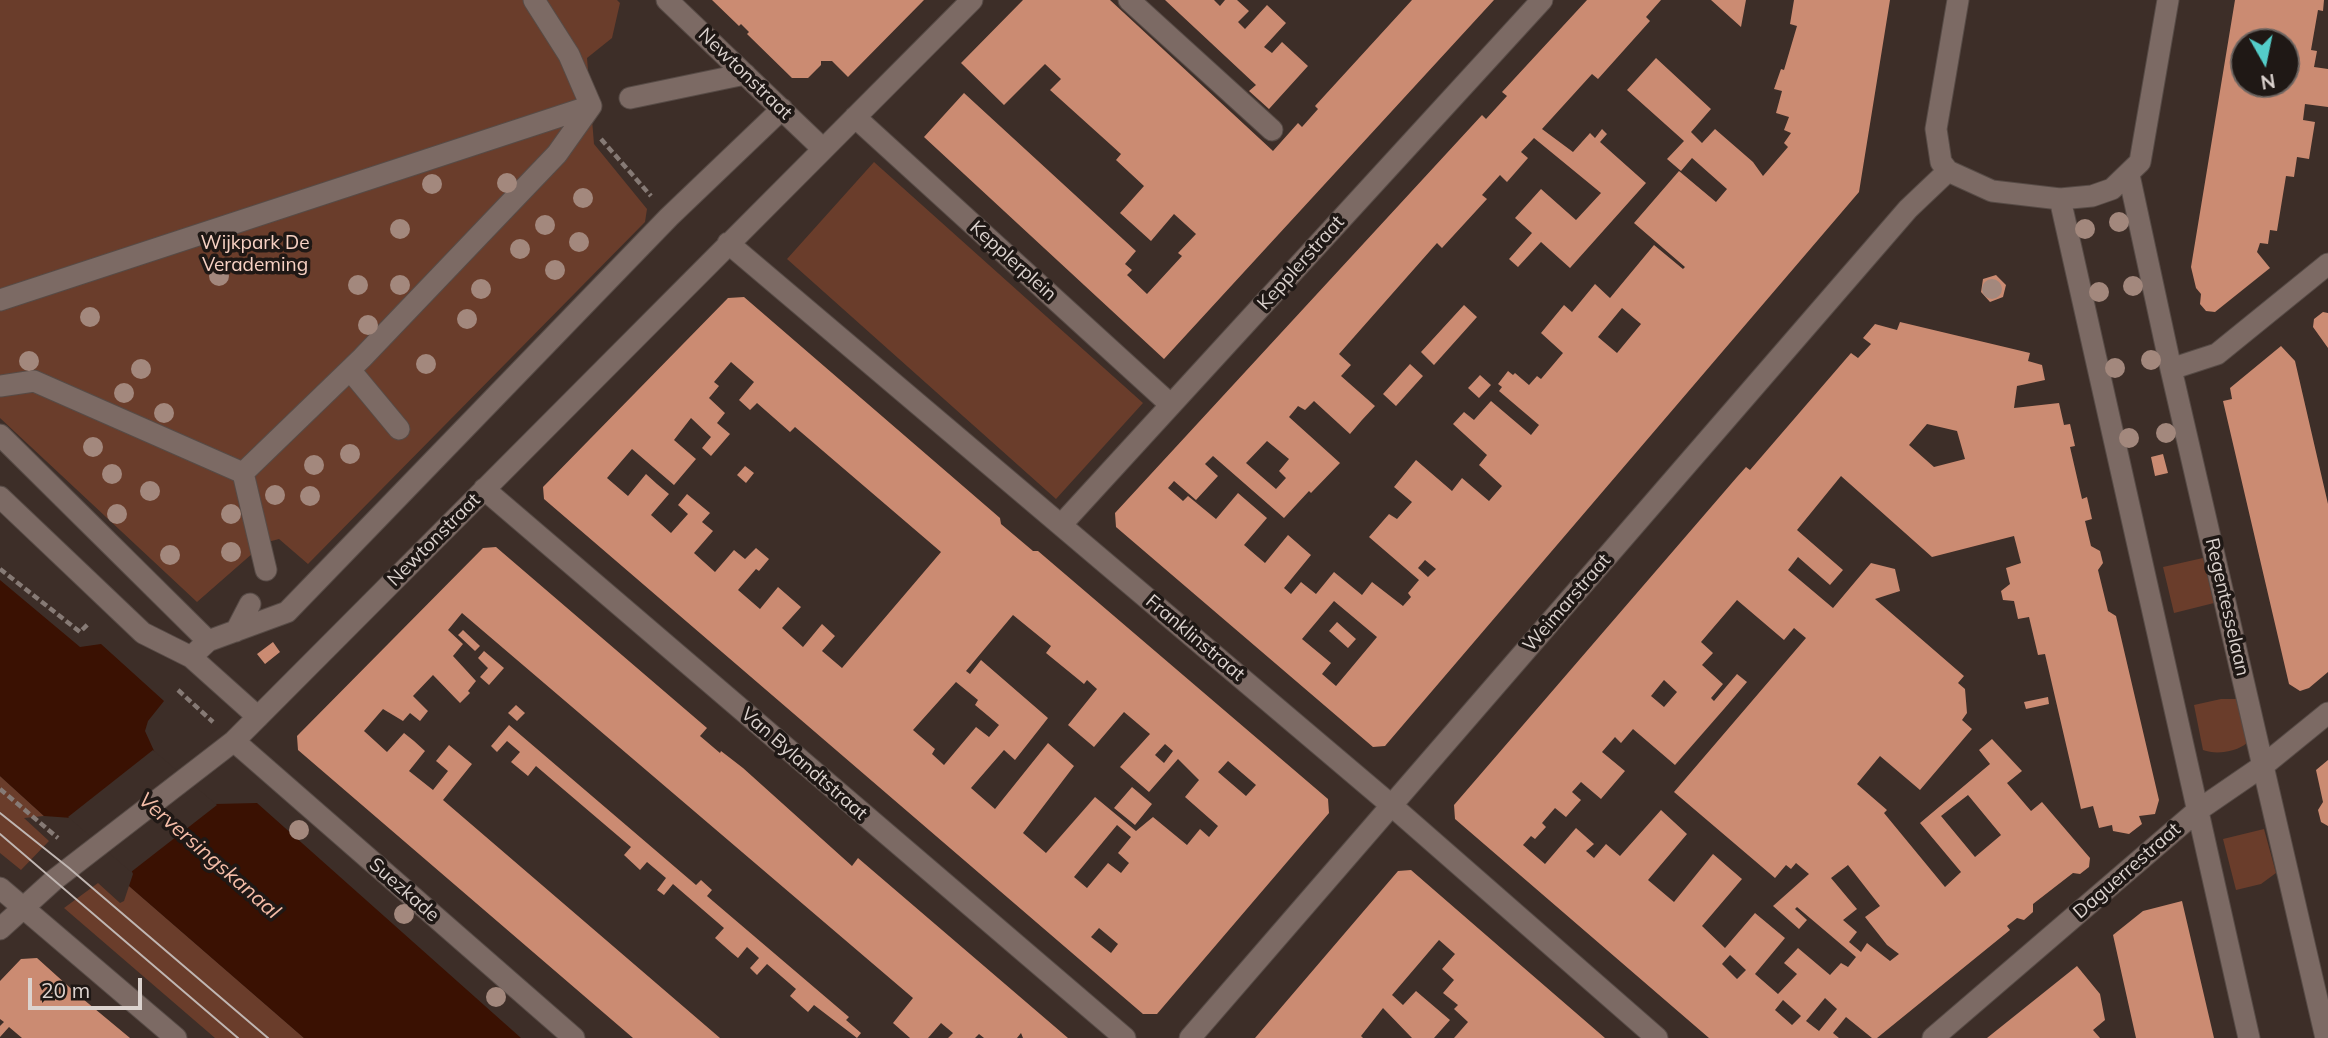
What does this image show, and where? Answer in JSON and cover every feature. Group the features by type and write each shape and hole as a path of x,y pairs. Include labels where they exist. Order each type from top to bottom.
{"street":[{"path":"534,0 569,55 591,106"},
{"name":"Newtonstraat","path":"667,0 823,149"},
{"name":"Newtonstraat","path":"0,929 22,906 234,741 972,0"},
{"path":"1129,0 1272,130"},
{"name":"Kepplerstraat","path":"1061,525 1542,0"},
{"path":"1958,0 1936,129 1938,152 1948,171 1992,191 2060,199 2092,196 2112,189 2140,162 2168,0"},
{"path":"630,98 745,74"},
{"path":"0,300 591,106"},
{"path":"243,473 350,370 557,154 591,106"},
{"path":"191,657 208,641 287,612 295,597 669,217 782,109"},
{"name":"Kepplerplein","path":"855,117 1171,405"},
{"name":"Weimarstraat","path":"1190,1038 1900,219 1948,171"},
{"name":"Regentesselaan","path":"2129,175 2171,369 2326,1038"},
{"path":"2060,199 2249,1038"},
{"name":"Franklinstraat","path":"729,243 1391,805 1657,1038"},
{"path":"2171,369 2217,355 2328,264"},
{"path":"350,370 400,429"},
{"path":"0,386 34,382 243,473"},
{"path":"0,435 208,641"},
{"path":"243,473 266,570"},
{"name":"Van Bylandtstraat","path":"484,489 1125,1038"},
{"path":"0,497 143,633 191,657 258,717"},
{"path":"236,631 250,604"},
{"name":"Daguerrestraat","path":"1933,1038 2197,811 2264,765 2328,713"},
{"name":"Suezkade","path":"234,741 574,1038"},
{"path":"0,888 176,1038"}],"path":[{"path":"591,106 597,134 669,217"},
{"path":"0,569 80,632"},
{"path":"0,789 91,851"}],"green space":[{"name":"Wijkpark De Verademing","path":"0,0 617,0 620,3 612,38 587,58 594,144 647,209 645,222 308,564 279,539 253,546 253,553 197,602 0,418"},
{"path":"874,162 1143,403 1056,499 787,259"},
{"path":"2203,558 2214,603 2174,613 2163,567"},
{"path":"2221,699 2236,699 2247,743 2226,752 2203,750 2194,705"},
{"path":"0,776 44,816 24,818 49,841 21,870 0,853"},
{"path":"2264,829 2276,873 2261,884 2236,890 2223,839"},
{"path":"98,883 120,903 124,901 129,886 304,1038 215,1038 64,908"}],"water":[{"name":"Verversingskanaal","path":"0,580 80,647 101,644 164,701 148,721 145,731 155,753 215,804 257,803 521,1038 304,1038 129,886 133,874 130,867 72,818 44,816 0,776"}],"pier":[{"path":"153,750 217,805 131,872 68,817"}],"building":[{"path":"712,0 924,0 848,77 832,61 821,61 821,65 808,78 792,78 747,34 749,32 741,24 739,26"},
{"path":"1023,0 1110,0 1273,151 1298,123 1302,127 1318,109 1315,106 1412,0 1494,0 1164,359 924,137 964,93 1136,251 1125,264 1132,270 1127,275 1147,294 1182,256 1178,253 1196,234 1174,214 1151,241 1120,213 1144,186 1116,160 1121,154 1050,90 1061,79 1045,64 1004,105 961,63"},
{"path":"1165,0 1214,0 1220,6 1225,0 1237,0 1249,11 1238,22 1245,29 1267,5 1286,23 1264,47 1272,53 1282,42 1308,66 1269,109 1249,91 1256,85"},
{"path":"1587,0 1661,0 1646,17 1650,21 1598,79 1592,74 1542,129 1573,152 1590,133 1595,138 1602,129 1607,134 1600,142 1646,183 1570,268 1541,242 1518,267 1509,259 1532,233 1515,218 1541,189 1576,220 1601,193 1534,138 1521,152 1528,158 1507,182 1500,175 1482,195 1487,199 1442,248 1437,243 1339,354 1351,365 1341,376 1375,406 1350,434 1314,401 1305,410 1298,406 1289,417 1340,463 1311,493 1309,491 1284,518 1213,456 1205,464 1218,476 1196,500 1174,481 1168,488 1183,501 1188,496 1216,519 1238,493 1267,518 1244,545 1265,563 1288,535 1311,555 1284,588 1291,594 1301,582 1316,594 1334,572 1362,595 1372,582 1403,606 1411,597 1408,593 1419,580 1369,537 1389,514 1397,519 1412,502 1394,487 1416,460 1452,491 1462,478 1489,501 1502,486 1479,465 1487,455 1453,424 1464,412 1474,420 1491,401 1531,435 1539,425 1499,391 1502,387 1498,384 1508,371 1513,375 1515,373 1529,385 1537,376 1541,379 1563,353 1541,333 1564,305 1572,312 1595,284 1610,298 1654,245 1683,269 1685,267 1634,223 1679,171 1716,202 1727,189 1692,158 1681,171 1667,159 1684,141 1627,90 1656,58 1711,109 1691,132 1702,143 1715,129 1753,162 1763,176 1788,147 1784,143 1791,133 1784,130 1789,117 1776,113 1782,91 1774,89 1781,69 1784,70 1797,26 1790,24 1794,0 1890,0 1859,192 1385,746 1373,747 1116,527 1115,513 1482,115 1486,119 1507,96 1502,92","holes":["1622,308 1641,324 1617,353 1598,337","1267,441 1289,459 1279,471 1286,478 1276,489 1246,463","1425,560 1436,569 1428,577 1418,568","1334,601 1377,637 1336,686 1322,674 1331,663 1302,639"]},
{"path":"1711,0 1746,0 1741,27"},
{"path":"2235,0 2324,0 2323,11 2318,10 2311,50 2317,51 2314,67 2328,69 2328,107 2305,104 2303,120 2315,122 2309,159 2297,157 2294,177 2286,176 2277,231 2270,230 2268,244 2260,243 2257,252 2270,268 2215,312 2206,311 2200,304 2201,294 2196,288 2191,267 2230,30 2230,98 2300,98 2300,28 2230,28"},
{"path":"1996,275 2006,285 2003,297 1990,302 1981,292 1983,279"},
{"path":"744,297 1000,518 1001,524 1033,551 1038,551 1328,799 1329,813 1157,1014 1143,1014 544,499 543,487 728,298","holes":["731,362 754,382 739,400 750,410 757,403 790,432 795,427 941,552 842,668 822,651 835,636 822,624 803,647 782,628 801,607 778,587 760,609 738,590 756,569 759,571 769,559 756,548 745,559 734,550 715,572 694,553 713,531 702,522 710,513 687,494 678,505 688,514 671,533 651,515 669,494 646,474 628,496 607,478 632,449 674,485 696,459 674,440 691,418 711,437 702,448 711,456 730,434 717,423 725,413 709,398 719,386 714,382","1013,615 1051,646 1046,653 1084,684 1087,680 1097,689 1068,725 1094,747 1124,712 1150,734 1120,767 1149,792 1178,759 1199,780 1185,797 1218,826 1209,837 1200,829 1187,845 1153,817 1136,831 1095,797 1046,853 1023,833 1074,766 1048,743 995,809 971,788 1004,750 1015,760 1048,718 981,660 970,674 966,671","956,682 978,700 975,705 999,725 989,737 976,727 944,765 932,754 935,749 913,730","1165,744 1173,751 1164,763 1155,755","1228,761 1256,785 1246,796 1218,772","1117,825 1131,837 1118,853 1129,863 1121,873 1108,863 1087,888 1074,877","1099,928 1118,944 1111,953 1091,937"]},
{"path":"1464,305 1477,317 1434,365 1421,352"},
{"path":"2323,312 2328,313 2328,348 2313,327 2314,319"},
{"path":"1900,322 2030,353 2028,361 2042,365 2045,380 2017,386 2014,408 2059,403 2064,425 2070,424 2075,446 2070,447 2082,499 2087,497 2092,519 2085,521 2091,546 2100,551 2103,563 2098,570 2108,611 2116,616 2159,800 2155,814 2139,816 2142,824 2129,834 2113,831 2112,825 2099,828 2093,806 2081,809 2045,654 2038,655 2029,617 2018,619 2014,601 2003,600 2001,591 2010,584 2006,568 2021,563 2014,536 1932,557 1841,476 1797,530 1843,570 1830,585 1798,557 1788,570 1833,608 1871,563 1895,569 1900,591 1875,599 1964,676 1958,683 1965,689 1967,713 1962,720 1972,729 1920,790 1880,756 1857,784 1887,810 1884,813 1945,887 1961,872 1920,823 1990,764 1979,750 1992,739 2022,771 2007,783 2031,811 2042,802 2090,858 2089,867 2080,874 2073,873 2033,904 2033,912 2024,920 2017,918 2007,926 2010,930 1877,1038 1872,1038 1846,1017 1833,1033 1839,1038 1709,1038 1455,819 1454,805 1746,467 1750,470 1851,353 1858,358 1871,344 1863,338 1875,324 1897,330","holes":["1927,424 1957,431 1965,459 1934,467 1909,445","1737,600 1784,640 1794,628 1806,638 1674,792 1775,878 1786,865 1791,869 1796,863 1809,874 1773,906 1799,929 1807,920 1795,909 1797,907 1856,957 1848,967 1841,963 1830,975 1798,948 1784,963 1797,974 1778,994 1755,974 1785,938 1755,913 1725,948 1702,926 1742,879 1713,854 1674,902 1648,880 1687,834 1661,810 1620,856 1606,844 1594,858 1586,851 1594,844 1576,828 1545,864 1523,845 1531,836 1535,839 1546,827 1542,823 1555,808 1566,817 1581,800 1572,792 1581,782 1601,799 1625,771 1602,752 1615,737 1621,743 1633,729 1675,765 1747,682 1737,674 1714,701 1711,698 1723,684 1702,665 1713,653 1701,642","1664,680 1677,692 1664,707 1651,696","1968,795 2001,835 1975,857 1941,816","1848,865 1880,906 1865,917 1887,945 1899,954 1890,961 1867,943 1861,952 1849,942 1857,932 1843,920 1857,909 1831,878","1730,955 1746,970 1737,979 1722,964","1825,998 1837,1009 1819,1031 1806,1021","1783,1000 1801,1016 1792,1025 1775,1010"]},
{"path":"2281,346 2295,361 2328,504 2328,672 2309,688 2300,691 2289,684 2223,401 2232,399 2230,388"},
{"path":"1410,364 1423,376 1396,406 1383,394"},
{"path":"1480,375 1491,385 1479,398 1468,388"},
{"path":"2163,454 2168,473 2155,476 2151,457"},
{"path":"745,466 754,473 746,483 737,475"},
{"path":"496,547 707,728 700,736 743,768 852,866 858,858 1068,1038 1023,1038 1021,1033 1017,1038 984,1038 979,1034 975,1038 948,1038 953,1033 941,1023 928,1038 910,1038 893,1023 913,998 462,613 448,630 463,644 453,656 476,681 468,691 470,693 460,703 433,675 413,696 428,711 420,721 410,713 403,721 383,709 364,731 387,752 404,733 414,741 425,751 409,771 433,790 448,771 436,761 449,745 472,764 443,800 720,1038 633,1038 298,750 297,736 483,548"},
{"path":"1337,622 1356,639 1348,648 1329,631"},
{"path":"463,630 480,646 475,651 458,635"},
{"path":"273,642 280,652 265,664 257,654"},
{"path":"484,651 504,668 489,685 480,677 488,668 478,658"},
{"path":"2048,697 2049,704 2026,709 2024,702"},
{"path":"516,705 525,713 517,721 508,713"},
{"path":"509,725 696,885 701,880 712,890 707,896 849,1017 846,1020 861,1033 857,1038 814,1005 808,1012 790,996 796,989 767,964 757,975 750,968 759,958 747,947 738,958 732,953 715,938 724,928 673,884 664,895 657,890 666,878 647,862 640,870 624,855 631,847 536,766 528,776 511,762 520,752 507,741 497,752 491,746"},
{"path":"2328,760 2328,826 2321,822 2318,810 2323,802 2316,770"},
{"path":"1132,787 1152,804 1135,825 1114,808"},
{"path":"1411,870 1605,1038 1454,1038 1468,1022 1454,1009 1458,1005 1443,993 1454,980 1442,969 1455,954 1439,940 1392,995 1403,1005 1416,991 1450,1020 1434,1038 1412,1038 1383,1008 1361,1036 1363,1038 1255,1038 1398,871"},
{"path":"2182,901 2214,1038 2136,1038 2113,935 2143,911"},
{"path":"37,958 130,1038 22,1038 9,1027 0,1037 0,1026 4,1022 0,1019 0,981 21,959"},
{"path":"2077,966 2100,994 2105,1020 2093,1030 2100,1038 1987,1038"}],"tram line":[{"path":"0,813 69,868 268,1038"},
{"path":"0,834 238,1038"}]}
